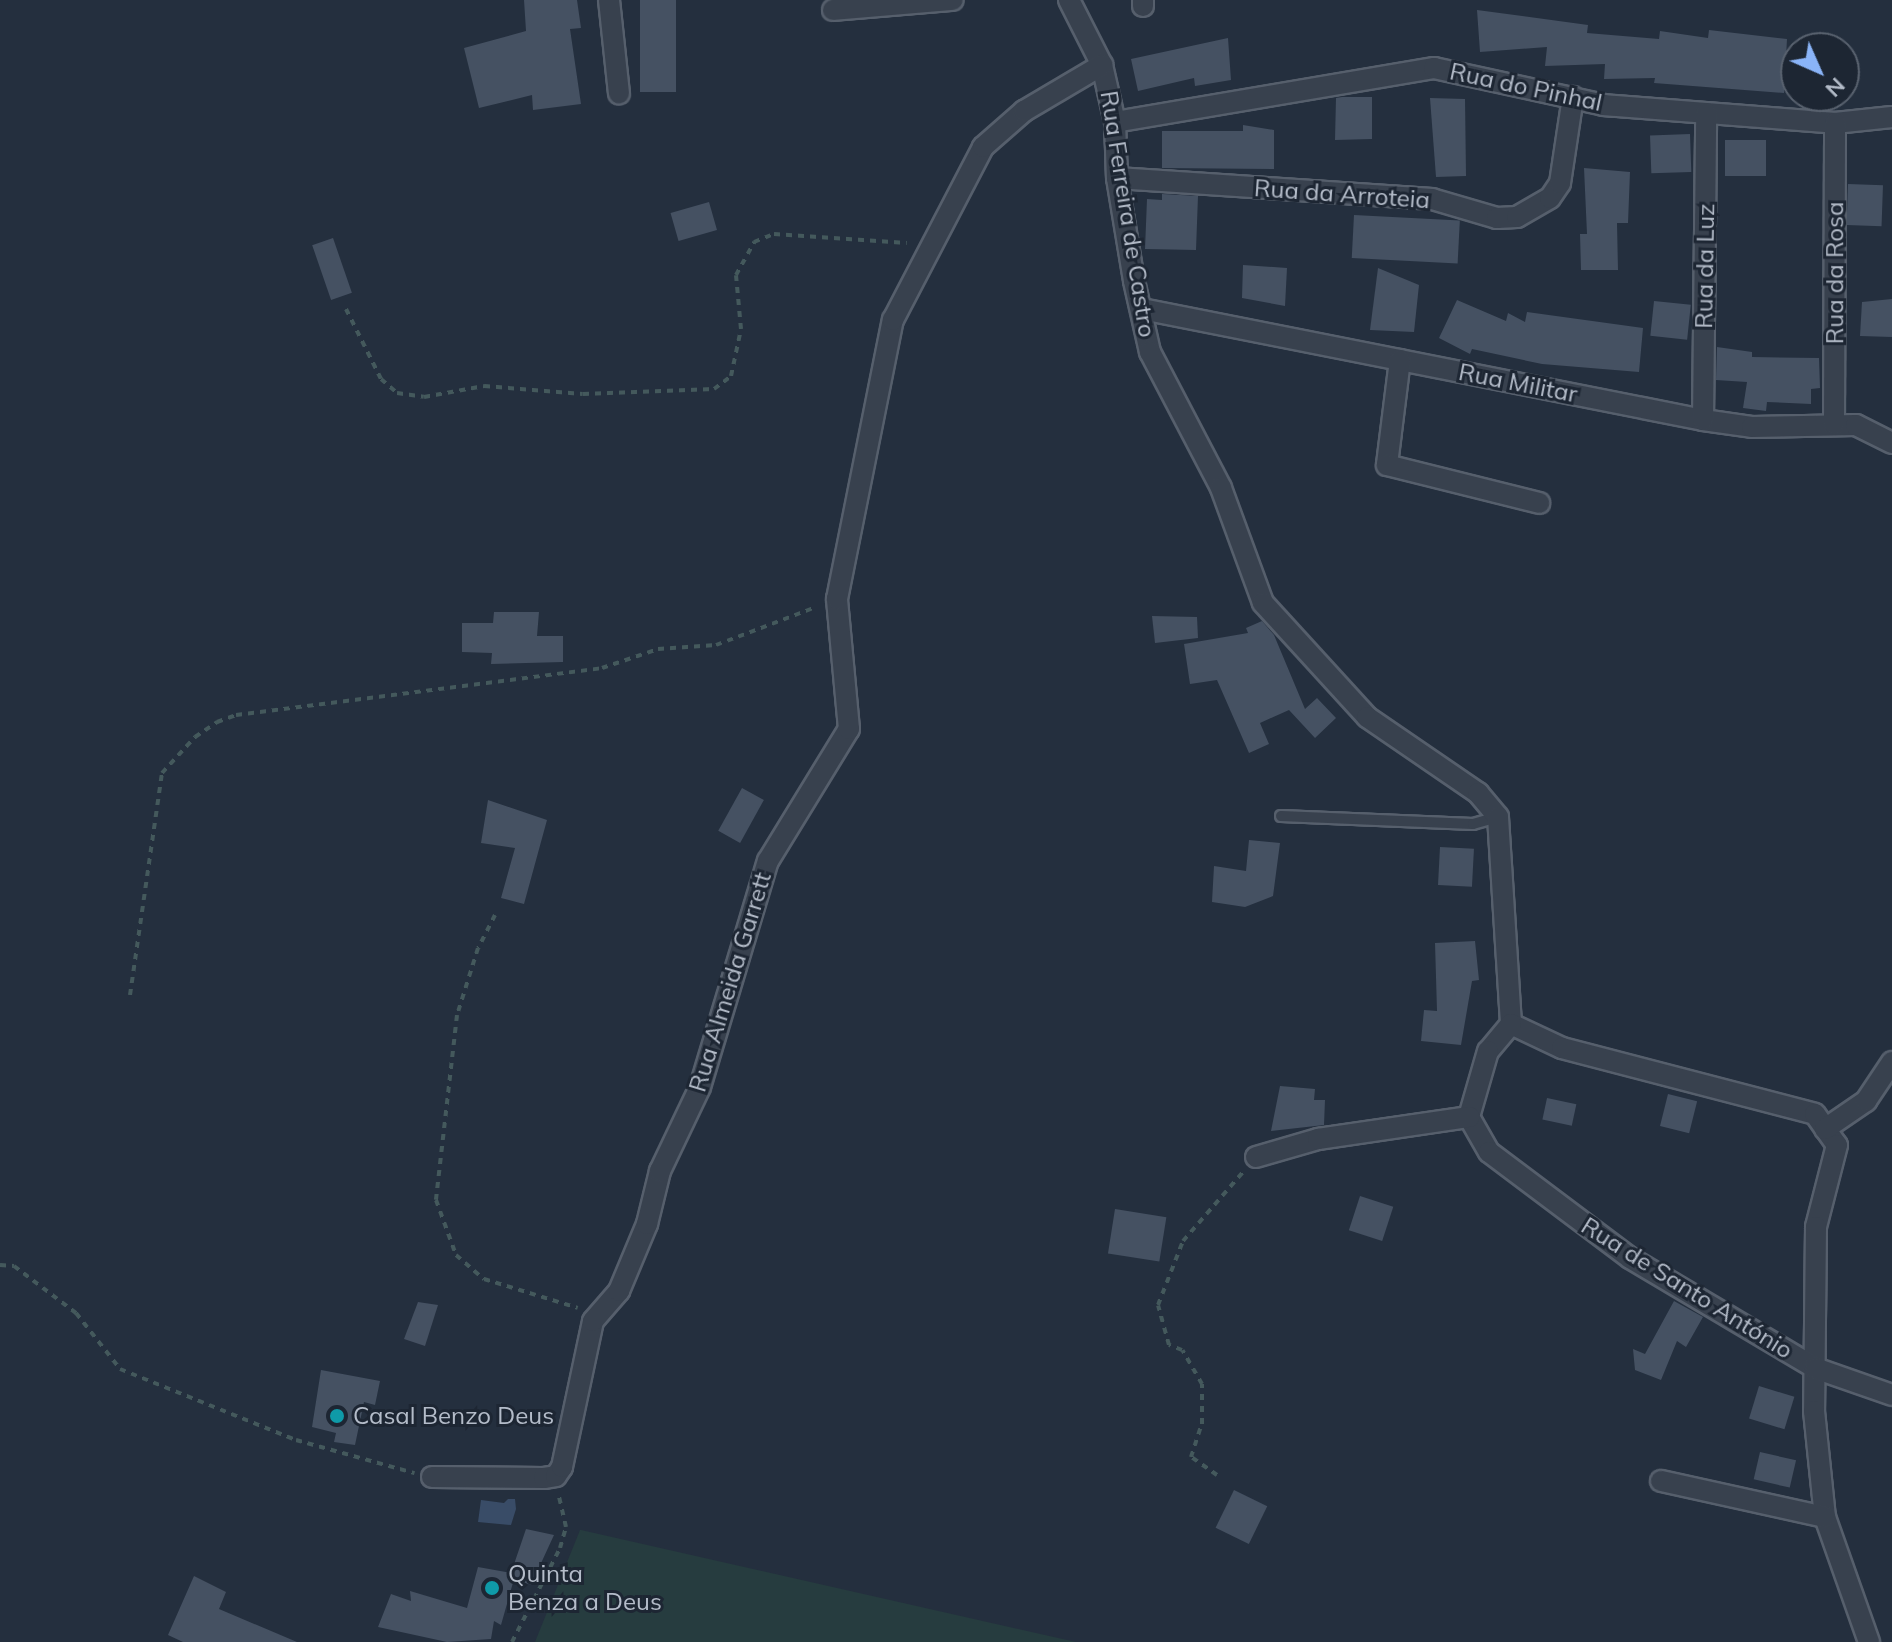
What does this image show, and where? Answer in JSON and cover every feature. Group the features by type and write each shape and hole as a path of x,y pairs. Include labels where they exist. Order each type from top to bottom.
{"street":[{"path":"609,0 619,93"},
{"path":"833,10 953,0"},
{"name":"Rua Ferreira de Castro","path":"1069,0 1102,65 1115,122 1117,178 1150,352 1221,488 1263,603 1367,717 1478,793 1498,817"},
{"name":"Rua Almeida Garrett","path":"556,1476 599,1314 619,1291 647,1224 660,1171 700,1087 768,861 849,729 837,599 893,320 924,251 983,147 1024,111 1102,65"},
{"name":"Rua do Pinhal","path":"1115,122 1434,68 1573,97 1706,113 1835,123 1892,117"},
{"name":"Rua da Arroteia","path":"1117,178 1432,199 1497,218 1517,217 1550,198 1560,183 1573,97"},
{"name":"Rua da Luz","path":"1703,420 1706,113"},
{"name":"Rua da Rosa","path":"1834,424 1835,123"},
{"name":"Rua Militar","path":"1142,309 1703,420 1752,427 1856,425 1892,443"},
{"path":"1400,360 1387,465 1539,503"},
{"path":"1256,1157 1318,1139 1469,1117 1488,1051 1511,1024 1498,817"},
{"path":"1511,1024 1562,1048 1815,1114 1837,1145 1816,1227 1815,1368 1892,1395"},
{"path":"1825,1129 1866,1101 1892,1062"},
{"name":"Rua de Santo António","path":"1469,1117 1489,1152 1630,1258 1815,1368 1825,1517 1869,1642"},
{"path":"432,1477 556,1476"},
{"path":"1661,1481 1825,1517"}],"lane":[{"path":"1281,816 1473,824 1498,817"}],"path":[{"path":"346,309 381,379 397,393 424,397 484,386 583,394 714,389 731,376 741,329 736,275 754,242 774,234 907,243 924,251"},
{"path":"130,995 162,773 195,737 217,722 602,668 658,649 716,645 837,599"},
{"path":"495,915 478,948 457,1015 436,1200 456,1255 484,1279 599,1314"},
{"path":"1217,1475 1191,1457 1202,1424 1202,1384 1182,1350 1169,1345 1158,1305 1183,1241 1256,1157"},
{"path":"0,1265 14,1266 76,1313 120,1369 346,1457 432,1477"},
{"path":"512,1642 563,1537 564,1507 556,1476"}],"green space":[{"path":"581,1530 1076,1642 535,1642"}],"water":[{"path":"515,1499 516,1509 511,1525 478,1522 481,1500 504,1503"}],"building":[{"path":"524,0 577,0 581,28 570,29 581,104 533,110 532,95 479,108 464,48 526,31"},
{"path":"640,0 676,0 676,92 640,92"},
{"path":"1477,10 1588,25 1587,33 1659,39 1660,31 1708,38 1709,30 1780,38 1780,93 1654,83 1655,78 1604,79 1605,64 1545,66 1547,47 1480,52"},
{"path":"1228,38 1231,80 1195,86 1194,78 1138,91 1131,59"},
{"path":"1372,97 1372,139 1335,140 1336,98"},
{"path":"1430,98 1465,99 1466,176 1436,177"},
{"path":"1243,125 1274,130 1274,169 1162,168 1162,131 1243,131"},
{"path":"1690,134 1691,172 1651,173 1650,135"},
{"path":"1725,140 1766,140 1766,176 1725,176"},
{"path":"1584,168 1630,172 1628,223 1617,223 1618,270 1581,270 1580,234 1587,234"},
{"path":"1848,184 1883,185 1882,226 1847,225"},
{"path":"1162,194 1198,196 1196,250 1145,249 1147,199 1162,200"},
{"path":"709,202 717,230 679,241 671,213"},
{"path":"1354,215 1460,221 1458,263 1352,258"},
{"path":"333,238 352,293 331,300 312,245"},
{"path":"1243,265 1287,268 1285,306 1242,298"},
{"path":"1378,268 1419,285 1414,332 1370,330"},
{"path":"1892,299 1892,337 1860,336 1862,302"},
{"path":"1457,300 1506,321 1508,313 1525,322 1527,312 1643,328 1639,372 1542,364 1472,349 1470,354 1439,338"},
{"path":"1654,301 1691,305 1687,340 1650,336"},
{"path":"1717,347 1752,352 1752,357 1819,358 1820,388 1811,389 1811,404 1767,402 1766,411 1743,408 1747,382 1716,380"},
{"path":"494,612 539,612 537,636 563,636 563,662 491,664 492,653 462,652 462,623 493,623"},
{"path":"1152,616 1197,617 1198,638 1155,643"},
{"path":"1262,621 1274,635 1305,709 1317,698 1336,718 1315,738 1289,710 1260,723 1269,744 1249,753 1217,680 1190,684 1184,644 1248,633 1246,628"},
{"path":"742,788 764,800 740,843 718,831"},
{"path":"488,800 547,820 524,904 501,898 515,848 481,843"},
{"path":"1249,840 1280,843 1273,896 1245,907 1212,902 1214,866 1246,871"},
{"path":"1440,847 1474,849 1472,887 1438,885"},
{"path":"1475,941 1479,980 1472,981 1461,1045 1421,1041 1424,1010 1437,1011 1435,943"},
{"path":"1280,1086 1315,1089 1314,1100 1325,1100 1324,1125 1271,1131"},
{"path":"1668,1094 1697,1101 1689,1133 1660,1126"},
{"path":"1547,1098 1576,1104 1572,1126 1542,1120"},
{"path":"1360,1196 1393,1207 1382,1241 1349,1230"},
{"path":"1115,1209 1166,1217 1159,1262 1108,1253"},
{"path":"1674,1301 1703,1317 1686,1347 1677,1341 1661,1380 1635,1370 1633,1349 1645,1354"},
{"path":"418,1302 438,1305 425,1346 404,1339"},
{"name":"Casal Benzo Deus","path":"321,1370 380,1381 375,1405 364,1402 355,1445 334,1442 336,1433 312,1427"},
{"path":"1759,1386 1794,1397 1784,1429 1749,1419"},
{"path":"1760,1452 1796,1460 1790,1488 1754,1479"},
{"path":"1234,1490 1267,1506 1249,1544 1216,1528"},
{"name":"Quinta Benza a Deus","path":"526,1529 554,1535 531,1585 514,1579 501,1625 494,1621 491,1639 447,1642 378,1627 391,1594 411,1601 410,1591 467,1608 478,1567 511,1573"},
{"path":"194,1576 226,1592 219,1609 297,1642 183,1642 168,1635"}],"place":[{"name":"Casal Benzo Deus","path":"337,1416"},
{"name":"Quinta Benza a Deus","path":"492,1588"}]}
